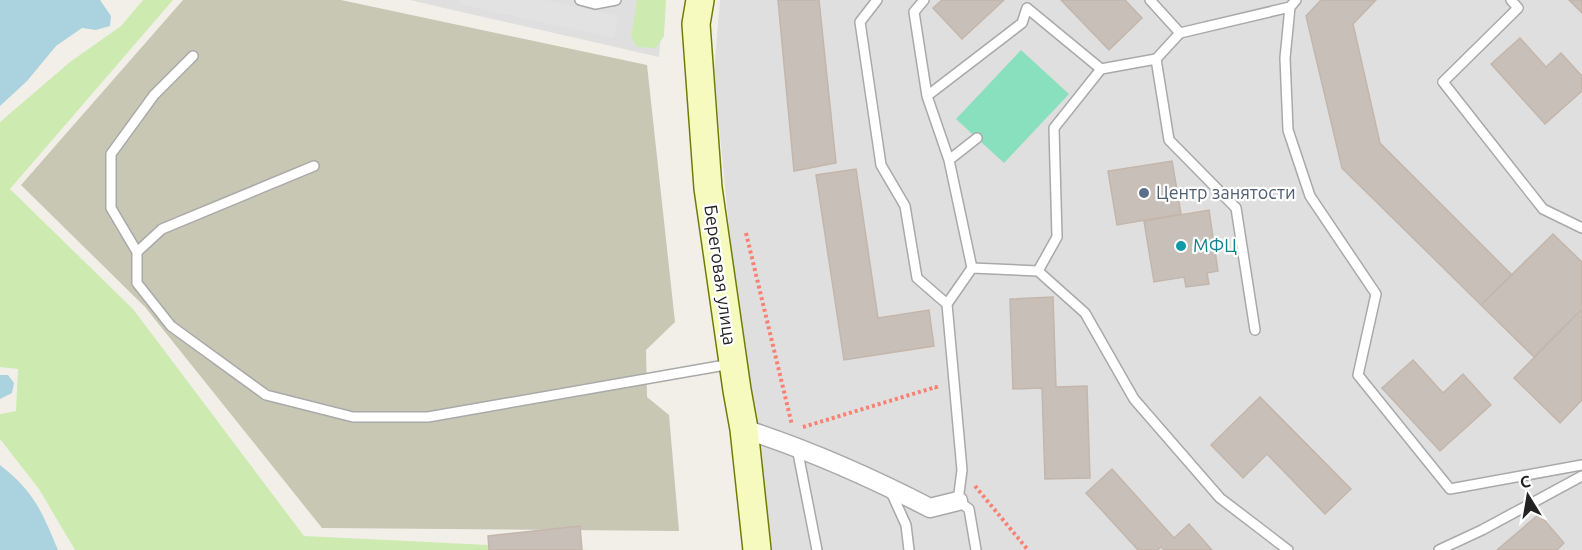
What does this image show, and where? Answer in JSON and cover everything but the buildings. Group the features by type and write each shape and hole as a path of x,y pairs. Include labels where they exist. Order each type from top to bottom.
{"main road":[{"name":"Береговая улица","path":"700,0 696,24 708,188 744,429 757,550"}],"street":[{"path":"744,429 796,446 889,487 930,508 958,501"}],"lane":[{"path":"580,0 595,4 616,0"},
{"path":"877,0 860,22 880,165 905,206 916,278 947,304"},
{"path":"924,0 914,12 927,96 949,159 972,268 947,304 962,470 958,501 969,509 976,550"},
{"path":"1150,0 1180,33"},
{"path":"1511,0 1518,8 1443,82 1543,209 1582,228"},
{"path":"1038,271 1057,237 1054,128 1101,69 1155,59 1180,33 1293,4 1285,58 1288,130 1310,196 1376,294 1358,375 1450,489 1582,465"},
{"path":"927,96 1022,24 1027,8 1101,69"},
{"path":"193,56 154,96 111,154 111,208 137,252 137,283 171,326 266,395 353,417 428,417 733,364"},
{"path":"1155,59 1169,140 1236,208 1255,330"},
{"path":"949,159 977,138"},
{"path":"137,252 162,229 314,166"},
{"path":"972,268 1038,271 1085,313 1134,399 1220,498 1288,550"},
{"path":"796,446 817,550"},
{"path":"1439,550 1482,530 1582,476"},
{"path":"889,487 906,525 909,550"}],"path":[{"path":"746,233 793,430 936,387 939,397"},
{"path":"962,470 1028,550"}],"shaded area":[{"path":"183,0 341,0 647,65 675,322 646,350 647,397 669,415 679,531 322,528 145,307 21,185"},
{"path":"410,0 664,0 659,57 444,8"},
{"path":"460,0 545,0 618,16 614,38 459,4"},
{"path":"720,0 1582,0 1582,550 765,550 732,259 714,72"}],"green space":[{"path":"143,0 173,0 10,189 133,309 304,536 589,550 75,550 39,489 0,439 0,414 16,411 18,369 0,367 0,122 70,62 121,26"},
{"path":"637,0 666,0 664,36 656,48 637,47 631,36"},
{"path":"1021,50 1069,94 1004,163 956,119"}],"water":[{"path":"0,0 100,0 111,16 110,26 96,30 82,28 56,46 27,81 0,106"},
{"path":"0,375 8,375 14,383 12,393 0,399"},
{"path":"0,465 21,484 36,503 58,550 0,550"}],"place":[{"name":"Центр занятости","path":"1144,193"},
{"name":"МФЦ","path":"1181,246"}]}
